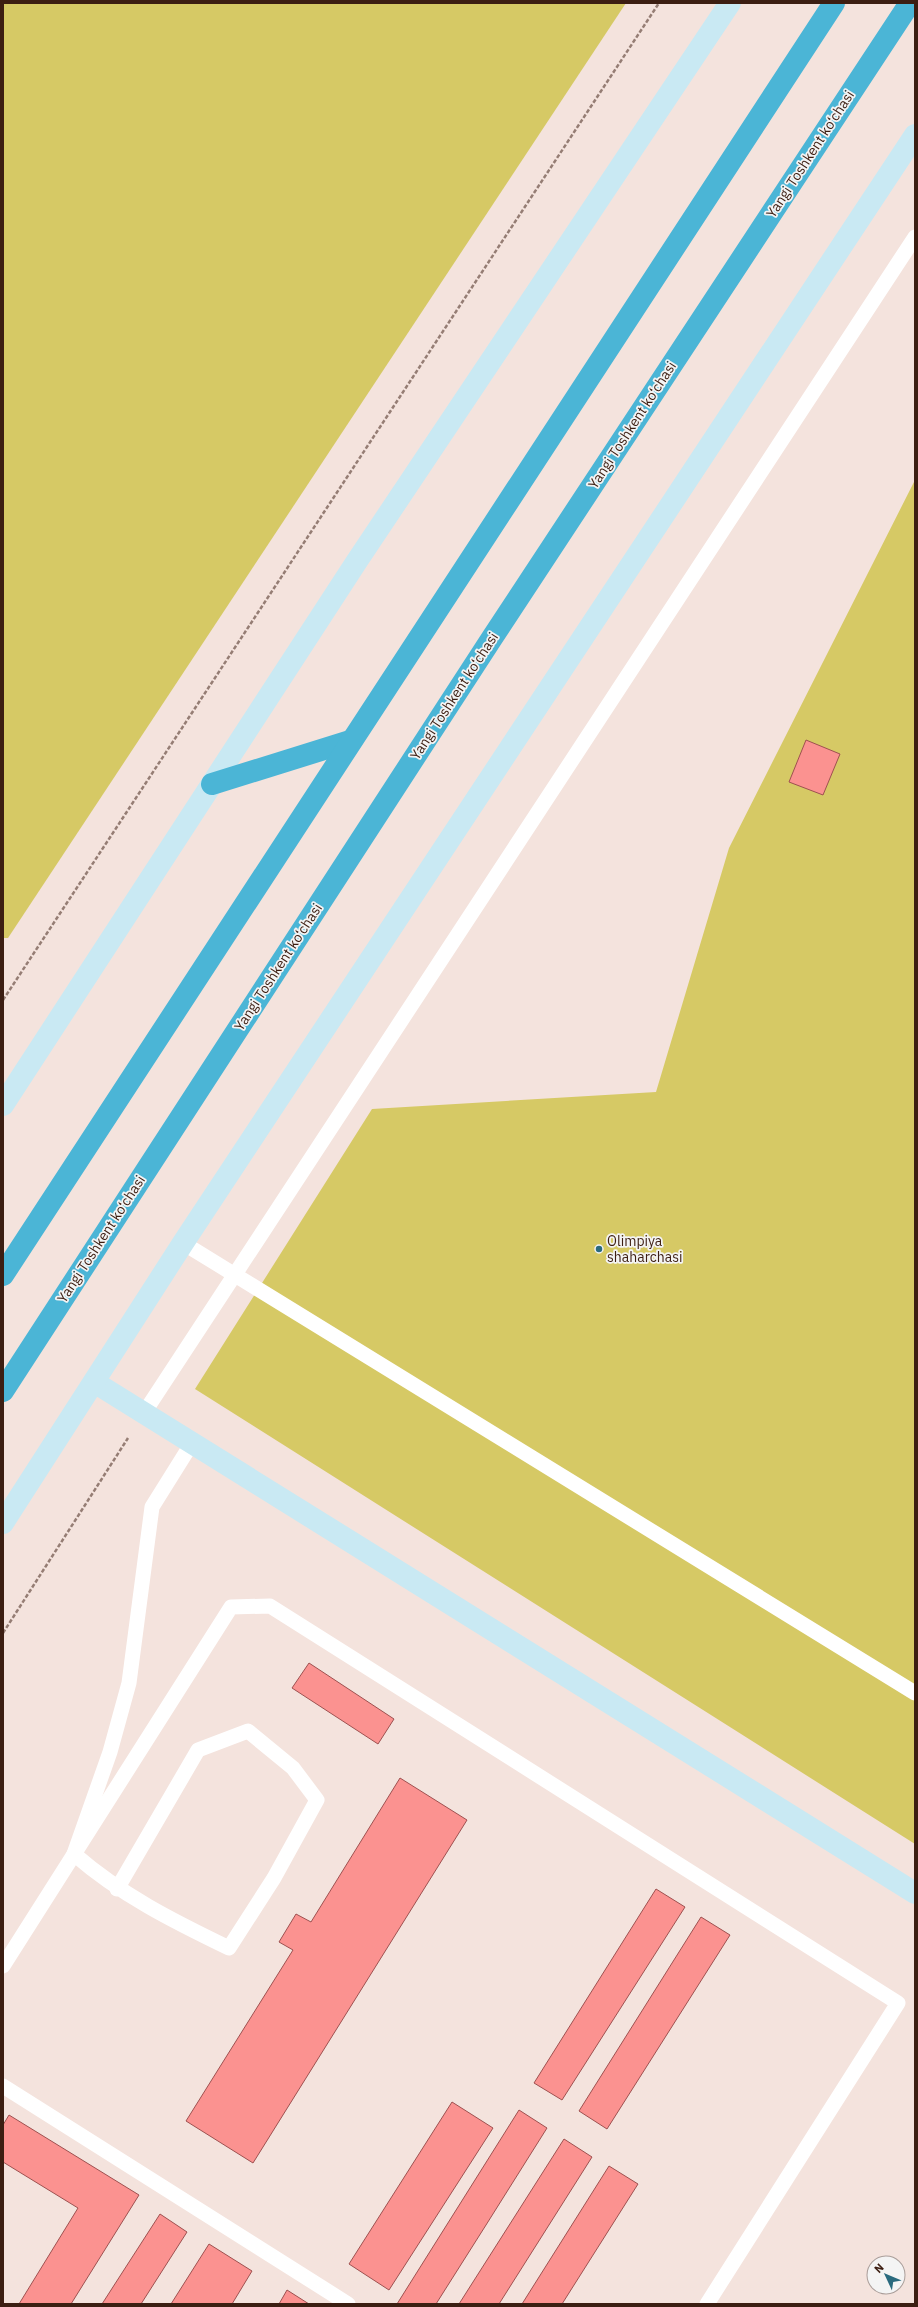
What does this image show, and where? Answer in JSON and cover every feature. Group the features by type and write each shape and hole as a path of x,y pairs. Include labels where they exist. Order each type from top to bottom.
{"highway":[{"path":"3,1275 350,741 834,3"},
{"name":"Yangi Toshkent ko‘chasi","path":"3,1391 483,651 910,3"},
{"path":"212,784 350,741"}],"main road":[{"path":"3,1105 357,561 730,3"},
{"path":"3,1523 184,1243 915,135"},
{"path":"94,1382 915,1893"}],"lane":[{"path":"144,1413 915,237"},
{"path":"184,1243 915,1694"},
{"path":"74,1854 110,1752 129,1683 152,1507 192,1443"},
{"path":"3,1966 231,1608 270,1606 898,2003 707,2304"},
{"path":"74,1854 117,1889 153,1911 229,1948 274,1878 317,1800 293,1768 248,1731 198,1750 117,1889"},
{"path":"3,2086 348,2304"}],"path":[{"path":"3,1000 659,3"},
{"path":"3,1633 144,1413"}],"shaded area":[{"path":"3,3 626,3 8,938 3,938"},
{"name":"Olimpiya shaharchasi","path":"915,480 915,1844 195,1389 372,1109 656,1092 729,848"}],"building":[{"path":"806,740 840,754 823,795 789,782"},
{"path":"309,1663 394,1719 378,1744 292,1688"},
{"path":"400,1778 467,1820 253,2163 186,2121 293,1950 279,1942 296,1914 311,1922"},
{"path":"656,1889 685,1907 562,2100 534,2083"},
{"path":"701,1917 730,1935 607,2129 579,2111"},
{"path":"452,2102 493,2128 389,2290 349,2264"},
{"path":"519,2110 547,2128 486,2225 436,2304 397,2304"},
{"path":"9,2115 139,2195 71,2304 19,2304 78,2208 3,2162 3,2125"},
{"path":"564,2139 592,2157 499,2304 459,2304"},
{"path":"609,2166 638,2184 562,2304 522,2304"},
{"path":"160,2214 187,2232 141,2304 102,2304"},
{"path":"209,2244 252,2271 232,2304 171,2304"},
{"path":"287,2290 309,2304 279,2304"}],"place":[{"name":"Olimpiya shaharchasi","path":"599,1249"}]}
